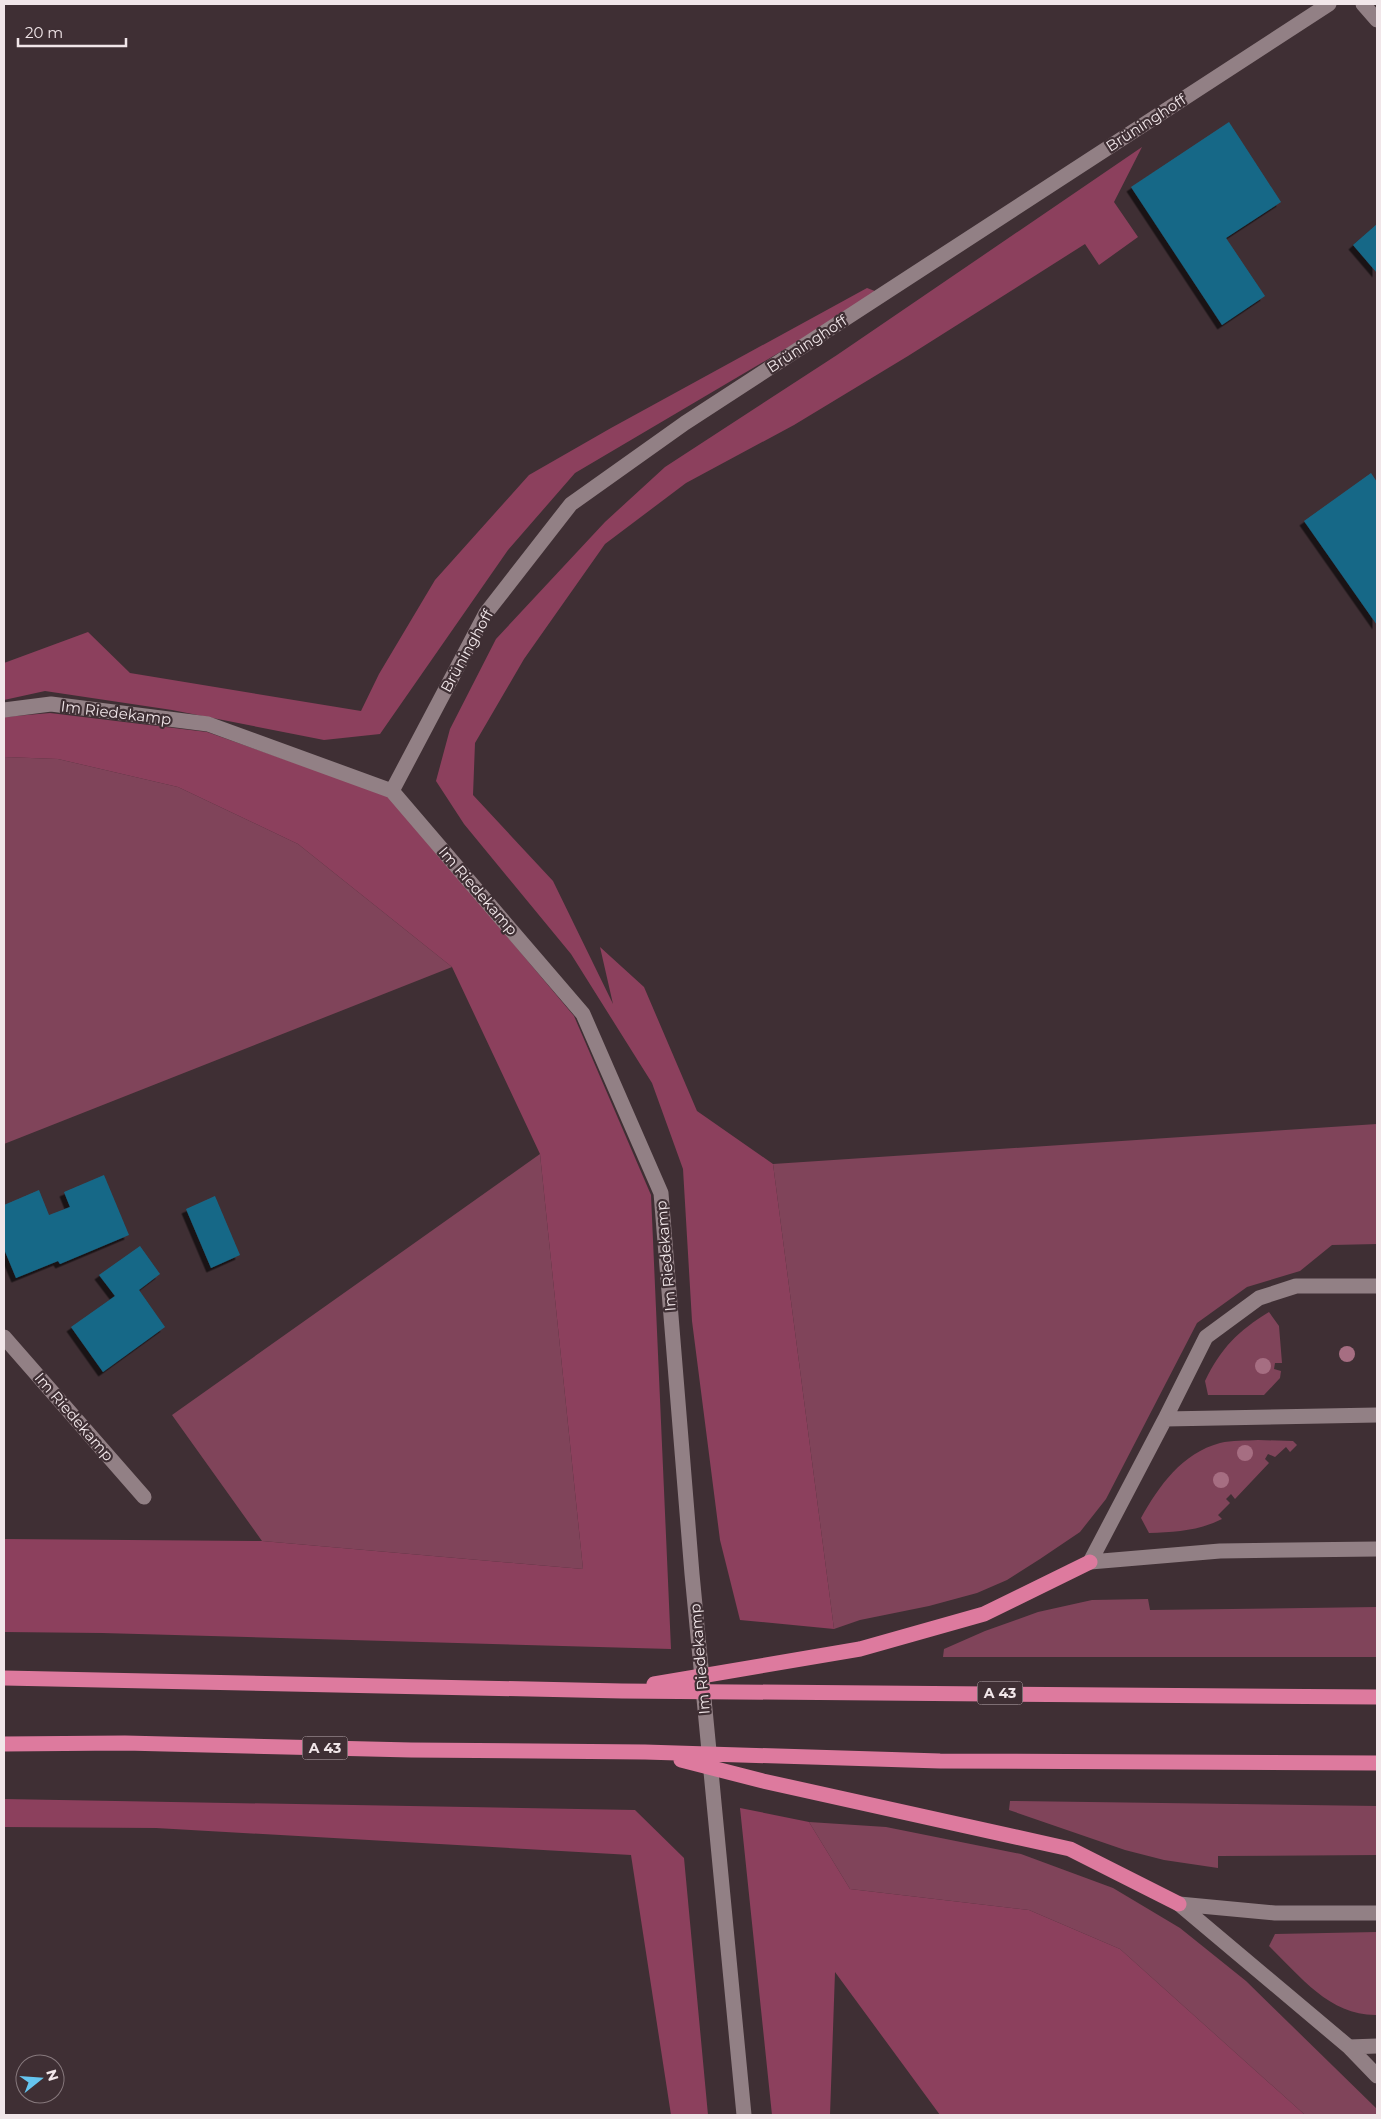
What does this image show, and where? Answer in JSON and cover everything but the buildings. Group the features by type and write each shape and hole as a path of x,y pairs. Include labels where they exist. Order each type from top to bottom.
{"highway":[{"path":"622,1691 860,1649 984,1614 1090,1562"},
{"name":"A 43","path":"4,1678 622,1691 1377,1697"},
{"name":"A 43","path":"4,1744 125,1743 412,1750 646,1752 940,1761 1377,1763"},
{"path":"646,1752 763,1781 1070,1849 1179,1904"}],"street":[{"name":"Brüninghoff","path":"392,790 486,613 571,504 685,423 1330,4"},
{"path":"1363,4 1377,20"},
{"name":"Im Riedekamp","path":"4,710 51,704 208,724 392,790 584,1014 661,1193 692,1574 744,2115"},
{"path":"1090,1562 1165,1420 1206,1337 1259,1298 1296,1286 1377,1286"},
{"name":"Im Riedekamp","path":"4,1337 144,1497"},
{"path":"1165,1420 1377,1416"},
{"path":"1090,1562 1220,1551 1377,1549"},
{"path":"1179,1904 1275,1913 1377,1913"},
{"path":"1179,1904 1349,2047 1377,2076"},
{"path":"1349,2047 1377,2046"}],"shaded area":[{"path":"1142,147 1114,202 1138,237 1099,265 1085,244 908,356 794,425 686,483 605,544 524,659 475,743 473,795 553,881 613,1004 600,947 644,987 697,1111 773,1164 834,1629 740,1620 720,1540 692,1321 683,1169 652,1083 571,954 464,824 436,781 450,729 496,639 605,522 665,467 837,355"},
{"path":"867,288 880,293 575,473 508,550 380,734 324,740 172,710 45,691 4,700 4,663 88,632 130,673 361,711 379,674 435,580 529,475"},
{"path":"50,713 207,732 389,796 574,1016 651,1195 671,1649 4,1632 4,1539 262,1541 583,1569 540,1154 452,967 298,844 178,787 58,759 4,757 4,717"},
{"path":"4,757 58,759 178,787 298,844 452,967 4,1144"},
{"path":"1377,1124 1377,1244 1332,1245 1300,1271 1247,1287 1197,1323 1106,1499 1080,1532 1007,1580 977,1593 929,1606 860,1620 834,1629 773,1164"},
{"path":"540,1154 583,1569 262,1541 172,1415"},
{"path":"1269,1312 1279,1326 1282,1363 1275,1363 1274,1369 1281,1371 1280,1378 1264,1395 1208,1395 1205,1381 1217,1359 1239,1333"},
{"path":"1258,1440 1293,1441 1297,1445 1290,1452 1286,1447 1275,1457 1268,1454 1265,1459 1269,1463 1235,1499 1231,1494 1226,1499 1230,1503 1218,1515 1222,1519 1195,1528 1149,1533 1141,1518 1164,1483 1183,1463 1194,1454 1220,1443"},
{"path":"1148,1599 1150,1610 1377,1607 1377,1657 943,1657 944,1649 985,1631 1038,1612 1092,1600"},
{"path":"4,1799 635,1810 684,1858 708,2115 671,2115 631,1855 156,1828 4,1827"},
{"path":"1010,1801 1377,1806 1377,1855 1218,1856 1218,1868 1164,1860 1125,1850 1009,1810"},
{"path":"740,1808 809,1822 850,1889 1029,1910 1120,1949 1305,2115 940,2115 835,1972 830,2115 772,2115"},
{"path":"809,1822 886,1827 1021,1854 1113,1888 1180,1928 1246,1981 1377,2109 1377,2115 1305,2115 1120,1949 1029,1910 850,1889"},
{"path":"1377,1932 1377,2015 1360,2014 1330,2002 1304,1981 1269,1946 1275,1934"}]}
